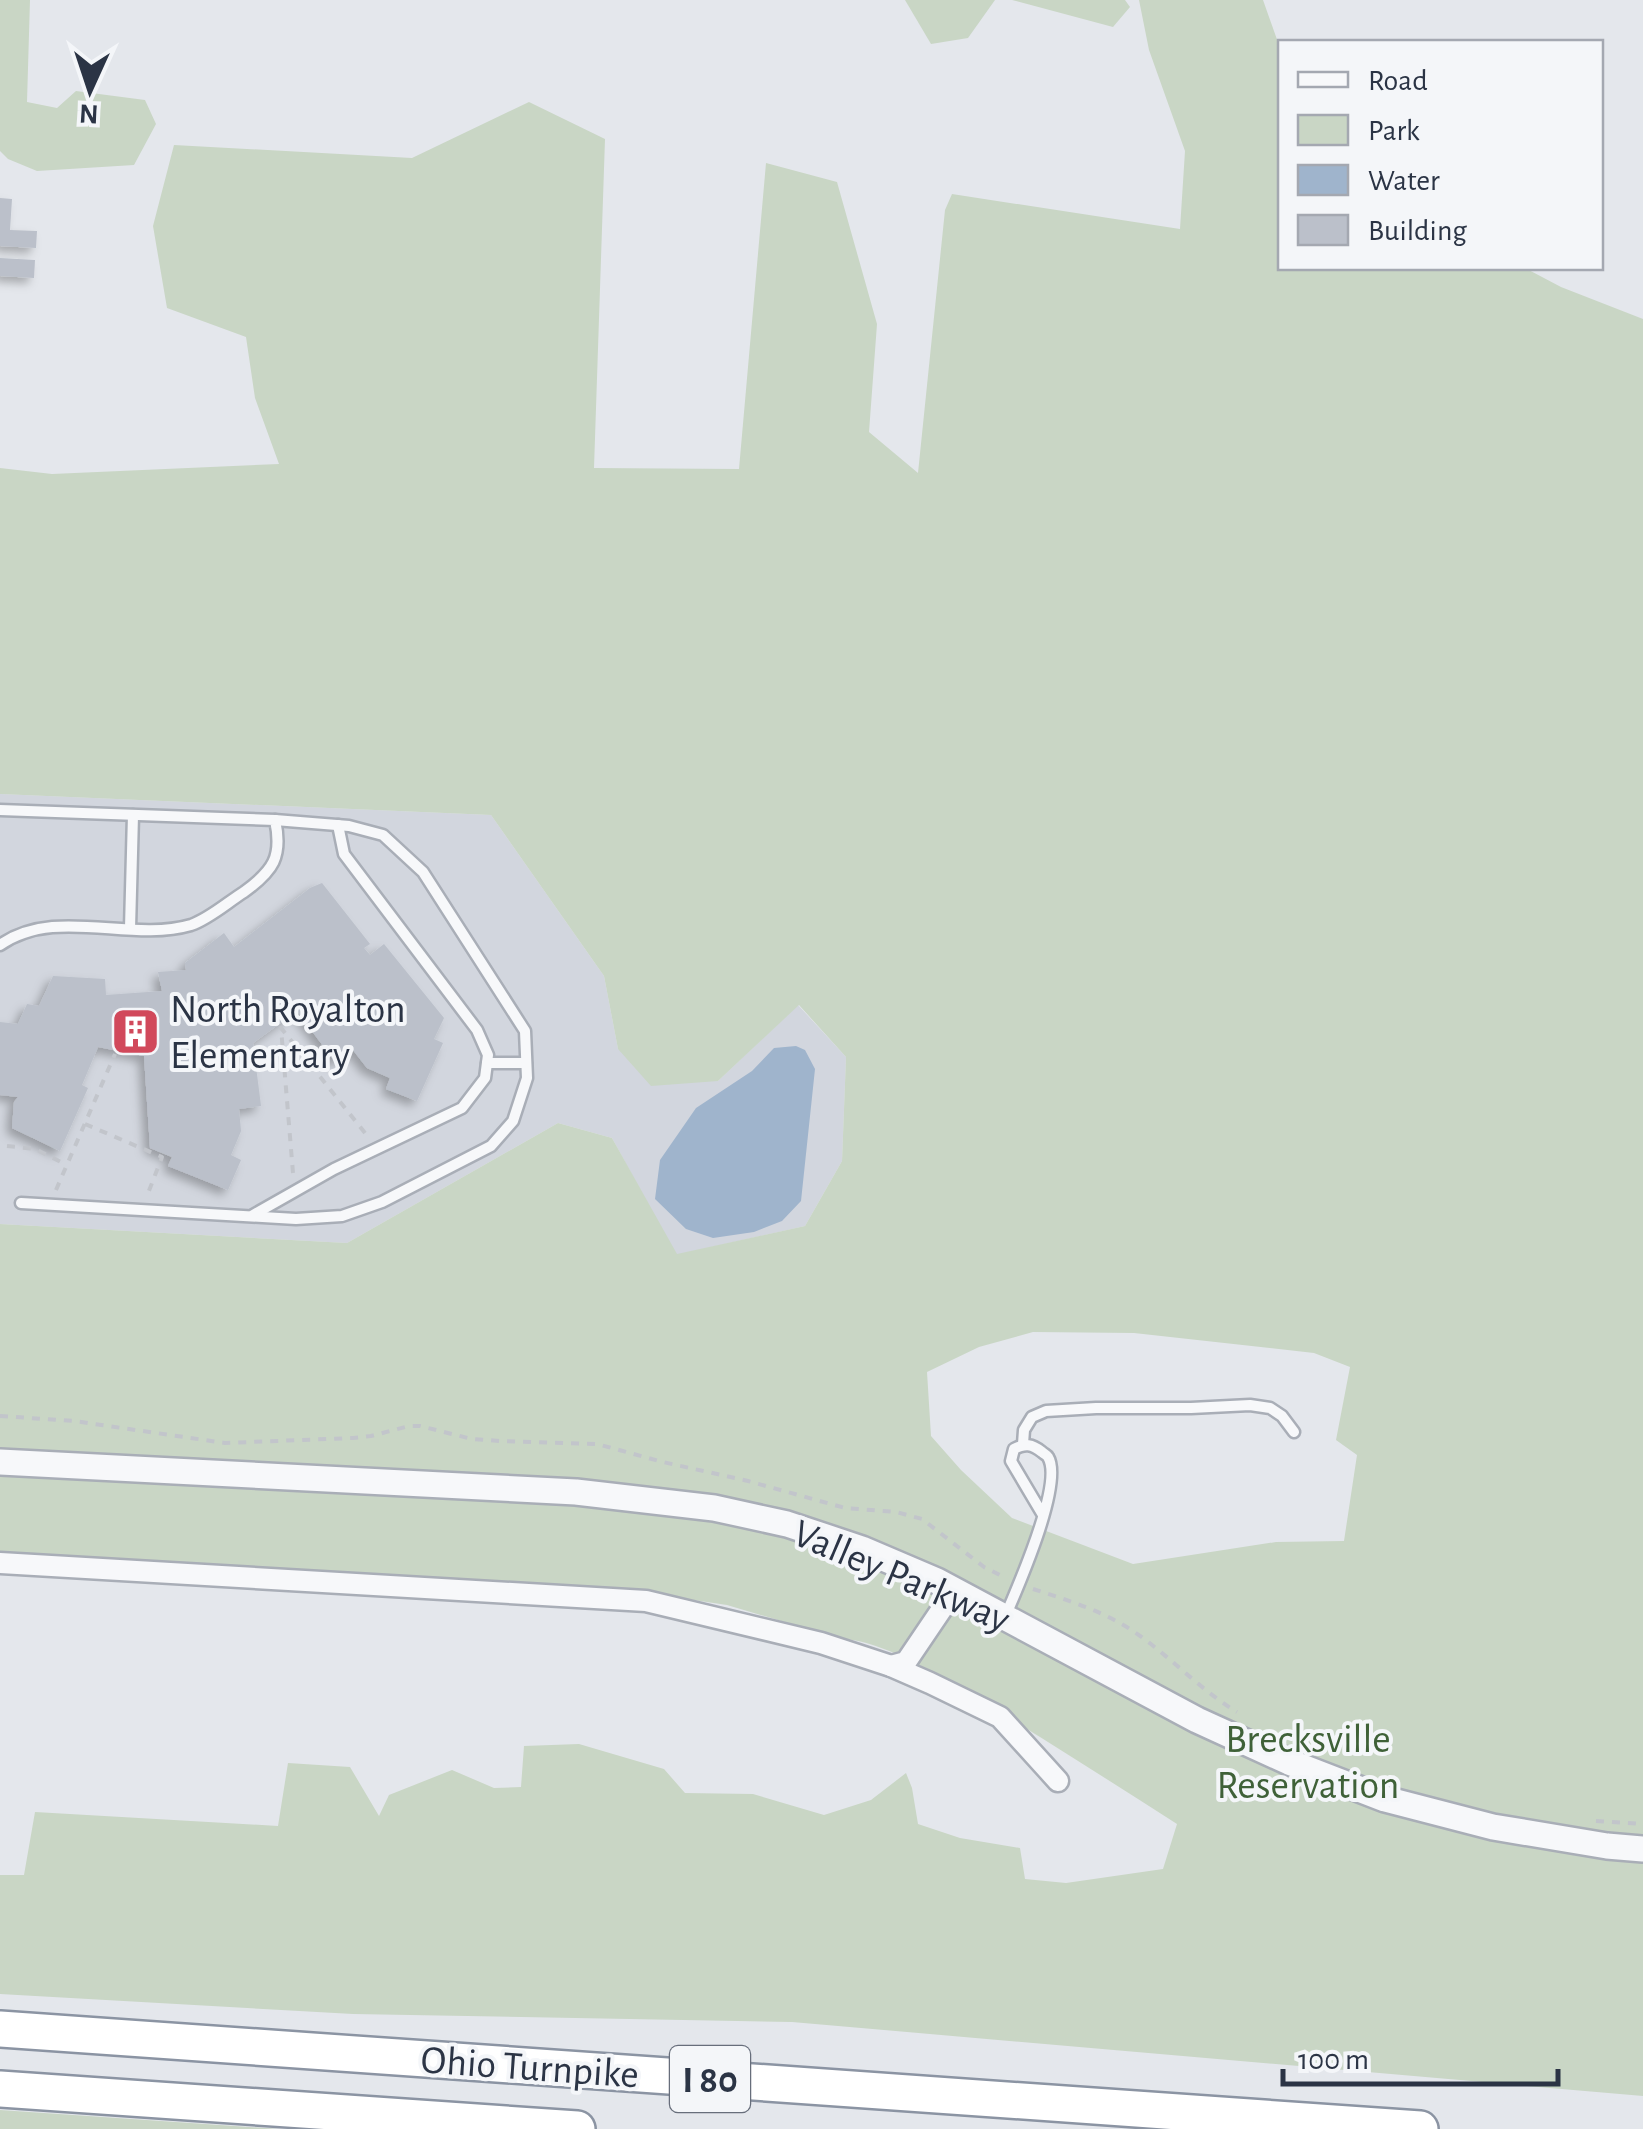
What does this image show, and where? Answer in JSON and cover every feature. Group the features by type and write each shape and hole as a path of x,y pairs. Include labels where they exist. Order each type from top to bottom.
{"highway":[{"name":"Ohio Turnpike","path":"0,2029 1420,2129"},
{"name":"Ohio Turnpike","path":"0,2088 577,2129"}],"street":[{"name":"Valley Parkway","path":"0,1462 576,1492 714,1508 787,1524 862,1549 954,1591 1197,1720 1289,1762 1385,1799 1494,1827 1643,1849"},
{"path":"0,1564 646,1601 821,1643 891,1666 1000,1718 1058,1781"},
{"path":"891,1666 906,1662 954,1591"}],"lane":[{"path":"0,810 274,820 338,825 383,835 423,872 525,1031 527,1078 513,1120 491,1146 382,1202 342,1216 296,1219 21,1203"},
{"path":"130,928 133,815"},
{"path":"2,942 35,929 88,926 155,930 192,924 269,872 277,854 274,820"},
{"path":"252,1216 334,1169 462,1108 486,1078 488,1056 477,1030 344,854 338,825"},
{"path":"487,1063 526,1063"},
{"path":"1023,1444 1024,1430 1032,1417 1046,1411 1096,1408 1250,1404 1270,1408 1294,1432"},
{"path":"1005,1618 1036,1544 1043,1516 1051,1470 1048,1458 1036,1447 1023,1444 1014,1449 1011,1461 1043,1516"}],"path":[{"path":"293,1173 281,1028 369,1138"},
{"path":"56,1190 114,1054"},
{"path":"85,1124 162,1158 147,1196"},
{"path":"7,1146 35,1149 67,1165"},
{"path":"0,1416 74,1421 225,1443 353,1438 420,1426 486,1440 597,1444 845,1508 912,1515 984,1567 1090,1609 1134,1632 1221,1703 1250,1720"},
{"path":"1590,1820 1643,1824"}],"shaded area":[{"path":"0,794 491,815 604,976 618,1049 718,1081 798,1005 846,1057 842,1161 805,1226 676,1255 612,1138 558,1123 347,1243 0,1224"}],"green space":[{"path":"0,0 30,0 27,102 57,108 76,91 145,100 156,124 134,165 37,171 8,159 0,151"},
{"path":"905,0 995,0 968,38 931,44"},
{"path":"1012,0 1125,0 1130,7 1113,27"},
{"name":"Brecksville Reservation","path":"1139,0 1263,0 1278,42 1278,270 1529,270 1643,319 1643,2096 792,2022 353,2014 0,1994 0,1875 24,1875 35,1812 278,1826 288,1763 350,1767 379,1816 389,1795 452,1770 494,1788 521,1787 524,1746 579,1744 664,1769 685,1793 753,1794 824,1815 871,1800 906,1773 918,1824 960,1838 1020,1848 1025,1879 1066,1883 1163,1869 1177,1824 971,1694 915,1663 864,1642 727,1605 640,1592 0,1555 0,1224 347,1243 558,1123 612,1138 677,1254 805,1226 842,1161 846,1057 799,1005 718,1081 651,1086 618,1049 604,976 491,815 0,794 0,468 52,474 279,464 255,398 246,337 167,308 153,226 174,145 412,158 529,102 605,139 594,468 739,469 766,163 837,182 877,324 869,432 918,473 945,210 952,194 1180,229 1185,151 1149,50","holes":["1033,1332 1134,1333 1314,1353 1350,1367 1336,1440 1357,1455 1344,1541 1276,1542 1133,1564 1012,1518 931,1436 927,1372 979,1347"]},
{"path":"0,2110 279,2129 0,2129"}],"water":[{"path":"796,1046 805,1050 815,1069 801,1201 782,1221 754,1232 713,1238 686,1229 655,1199 660,1160 696,1108 752,1071 774,1048"}],"building":[{"path":"0,198 12,199 10,230 37,231 36,248 0,246"},
{"path":"0,258 35,260 34,278 0,276"},
{"name":"North Royalton Elementary","path":"322,883 370,944 364,948 370,955 384,944 444,1018 434,1039 443,1043 417,1101 386,1089 390,1078 367,1068 353,1050 335,1062 297,1011 253,1043 261,1106 239,1109 241,1131 231,1155 241,1160 228,1190 168,1166 172,1157 150,1148 144,1056 98,1047 82,1085 88,1088 60,1151 12,1128 18,1097 0,1095 0,1022 18,1024 27,1004 39,1006 53,976 105,979 106,995 162,991 158,972 186,970 185,963 224,933 234,947 310,888"}],"place":[{"name":"North Royalton Elementary","path":"135,1031"}]}
